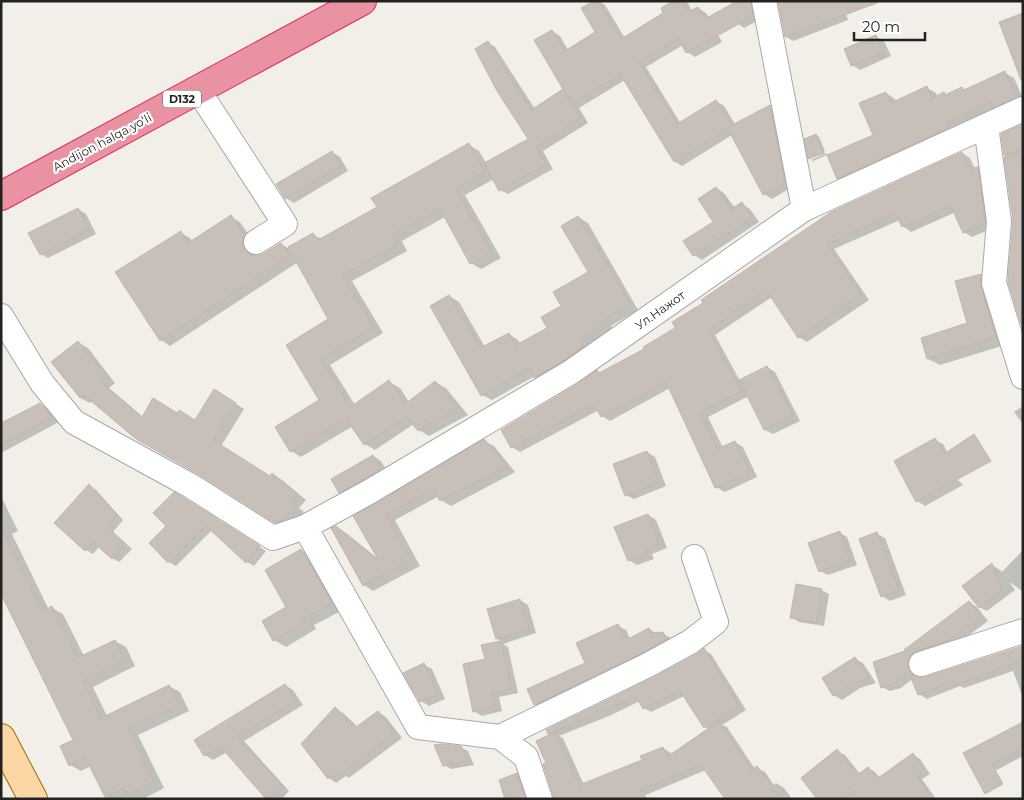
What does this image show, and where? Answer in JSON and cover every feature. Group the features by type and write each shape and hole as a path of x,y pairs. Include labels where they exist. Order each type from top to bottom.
{"highway":[{"name":"Andijon halqa yo‘li","path":"1,196 362,1"}],"main road":[{"path":"1,738 33,799"}],"street":[{"path":"764,1 804,209"},
{"path":"198,90 285,224 256,242"},
{"name":"Ул.Нажот","path":"1,316 42,384 74,422 191,486 273,538 305,527 369,492 571,372 804,209 1023,109"},
{"path":"986,126 999,221 994,283 1023,377"},
{"path":"305,527 418,727 500,738 526,757 540,799"},
{"path":"500,738 690,642 716,622 694,557"},
{"path":"921,664 1023,631"}],"building":[{"path":"594,1 599,1 621,39 663,13 661,8 673,1 682,1 688,12 698,7 705,19 737,1 751,1 753,16 686,53 678,39 639,62 677,124 716,100 732,125 770,105 785,183 763,195 728,129 674,162 620,74 572,104 581,118 536,147 546,164 499,191 484,163 528,139 497,91 475,49 488,41 531,110 563,89 534,40 552,30 565,51 595,32 581,8"},
{"path":"778,1 877,1 877,3 785,37"},
{"path":"1023,13 1023,80 1021,80 999,22"},
{"path":"876,35 883,52 851,66 844,49"},
{"path":"1005,71 1016,97 993,108 991,102 948,122 950,127 837,179 827,155 873,135 859,103 886,92 891,103 927,86 932,98 944,92 945,95 962,87 964,90"},
{"path":"1023,124 1023,150 1004,155 1001,134"},
{"path":"816,134 824,153 808,159 804,139"},
{"path":"469,143 485,172 456,189 491,252 470,264 440,209 392,235 397,245 342,275 374,327 321,359 350,407 389,380 405,404 435,381 458,408 418,431 407,417 364,445 346,419 290,452 275,427 319,400 286,345 328,319 288,247 313,233 318,240 377,207 371,198"},
{"path":"332,151 341,166 285,199 276,184"},
{"path":"962,152 970,169 978,167 985,223 963,233 951,206 902,227 895,213 827,244 861,294 798,338 766,290 708,330 741,391 700,412 717,449 735,441 750,472 715,488 666,382 601,417 594,404 511,448 501,430 578,384 597,370 599,373 644,349 643,347 675,328 672,322 703,303 701,300 831,212"},
{"path":"1020,155 1023,178 1023,324 1021,324 1008,281 1013,219 1004,157"},
{"path":"716,187 731,209 742,202 752,218 693,256 683,241 713,222 698,199"},
{"path":"78,208 89,229 40,255 28,233"},
{"path":"231,215 244,235 242,243 244,249 249,254 256,256 263,254 281,243 290,256 160,341 115,272 181,231 188,243"},
{"path":"578,216 630,304 603,320 605,324 580,339 584,346 564,360 534,378 529,368 481,396 430,306 449,295 480,348 509,333 516,345 547,328 541,317 561,306 553,292 588,272 561,226"},
{"path":"981,274 981,287 996,337 927,359 921,338 967,323 955,281"},
{"path":"78,341 107,377 101,382 142,417 153,398 177,413 179,410 195,420 214,389 236,403 213,440 270,476 272,473 298,494 291,502 295,506 282,520 275,523 198,474 136,439 84,395 80,398 51,362"},
{"path":"767,366 793,416 764,430 739,380"},
{"path":"40,403 52,417 1,444 1,423"},
{"path":"974,434 991,461 916,502 894,461 935,438 944,454"},
{"path":"484,439 507,466 440,501 434,489 386,515 411,560 363,586 331,528 336,526 379,561 353,516"},
{"path":"647,451 659,482 625,496 613,464"},
{"path":"373,455 381,469 339,493 331,479"},
{"path":"89,484 117,515 107,527 126,544 112,559 93,542 85,551 54,523"},
{"path":"174,492 260,546 246,563 206,526 168,563 149,543 166,526 153,513"},
{"path":"648,514 659,544 645,549 647,554 628,561 614,527"},
{"path":"1,528 42,612 52,606 77,658 115,640 125,660 83,681 101,718 169,685 179,704 128,729 154,782 128,795 124,788 105,797 85,757 69,766 60,746 73,740 1,594"},
{"path":"840,531 850,560 819,572 808,543"},
{"path":"877,532 899,590 881,597 859,539"},
{"path":"301,549 332,603 303,618 305,622 273,641 262,621 286,607 265,570"},
{"path":"992,563 1002,590 979,608 962,586"},
{"path":"796,584 822,589 816,623 790,618"},
{"path":"520,599 529,629 496,639 487,609"},
{"path":"969,601 981,616 949,640 911,654 908,662 910,671 892,684 881,688 873,662 905,651"},
{"path":"618,624 624,637 626,636 628,639 649,628 650,633 663,632 666,639 642,653 534,705 527,689 585,663 576,643"},
{"path":"501,641 511,689 492,693 495,707 473,712 463,664 485,659 481,645"},
{"path":"1023,646 1023,660 956,685 954,681 918,695 910,676 925,677"},
{"path":"704,648 739,706 704,728 680,691 643,709 636,696 548,734 546,730 655,677 697,654"},
{"path":"855,657 869,678 852,684 833,696 822,678"},
{"path":"424,663 438,694 420,702 403,673"},
{"path":"285,684 296,701 237,736 282,786 270,799 266,799 220,746 204,756 194,740"},
{"path":"335,707 356,727 378,711 395,733 341,774 338,771 328,779 301,744"},
{"path":"719,721 752,770 757,766 781,799 725,799 701,765 641,790 647,799 553,799 543,764 546,763 536,741 555,732 579,785 642,760 640,756 663,747 667,757"},
{"path":"1023,722 1023,748 992,764 1003,784 985,794 963,753"},
{"path":"434,745 461,746 468,761 443,766"},
{"path":"837,749 857,775 868,767 878,778 913,753 924,769 916,775 932,799 848,799 856,793 854,790 842,799 817,799 801,778"},
{"path":"517,773 525,799 505,799 499,780"}]}
